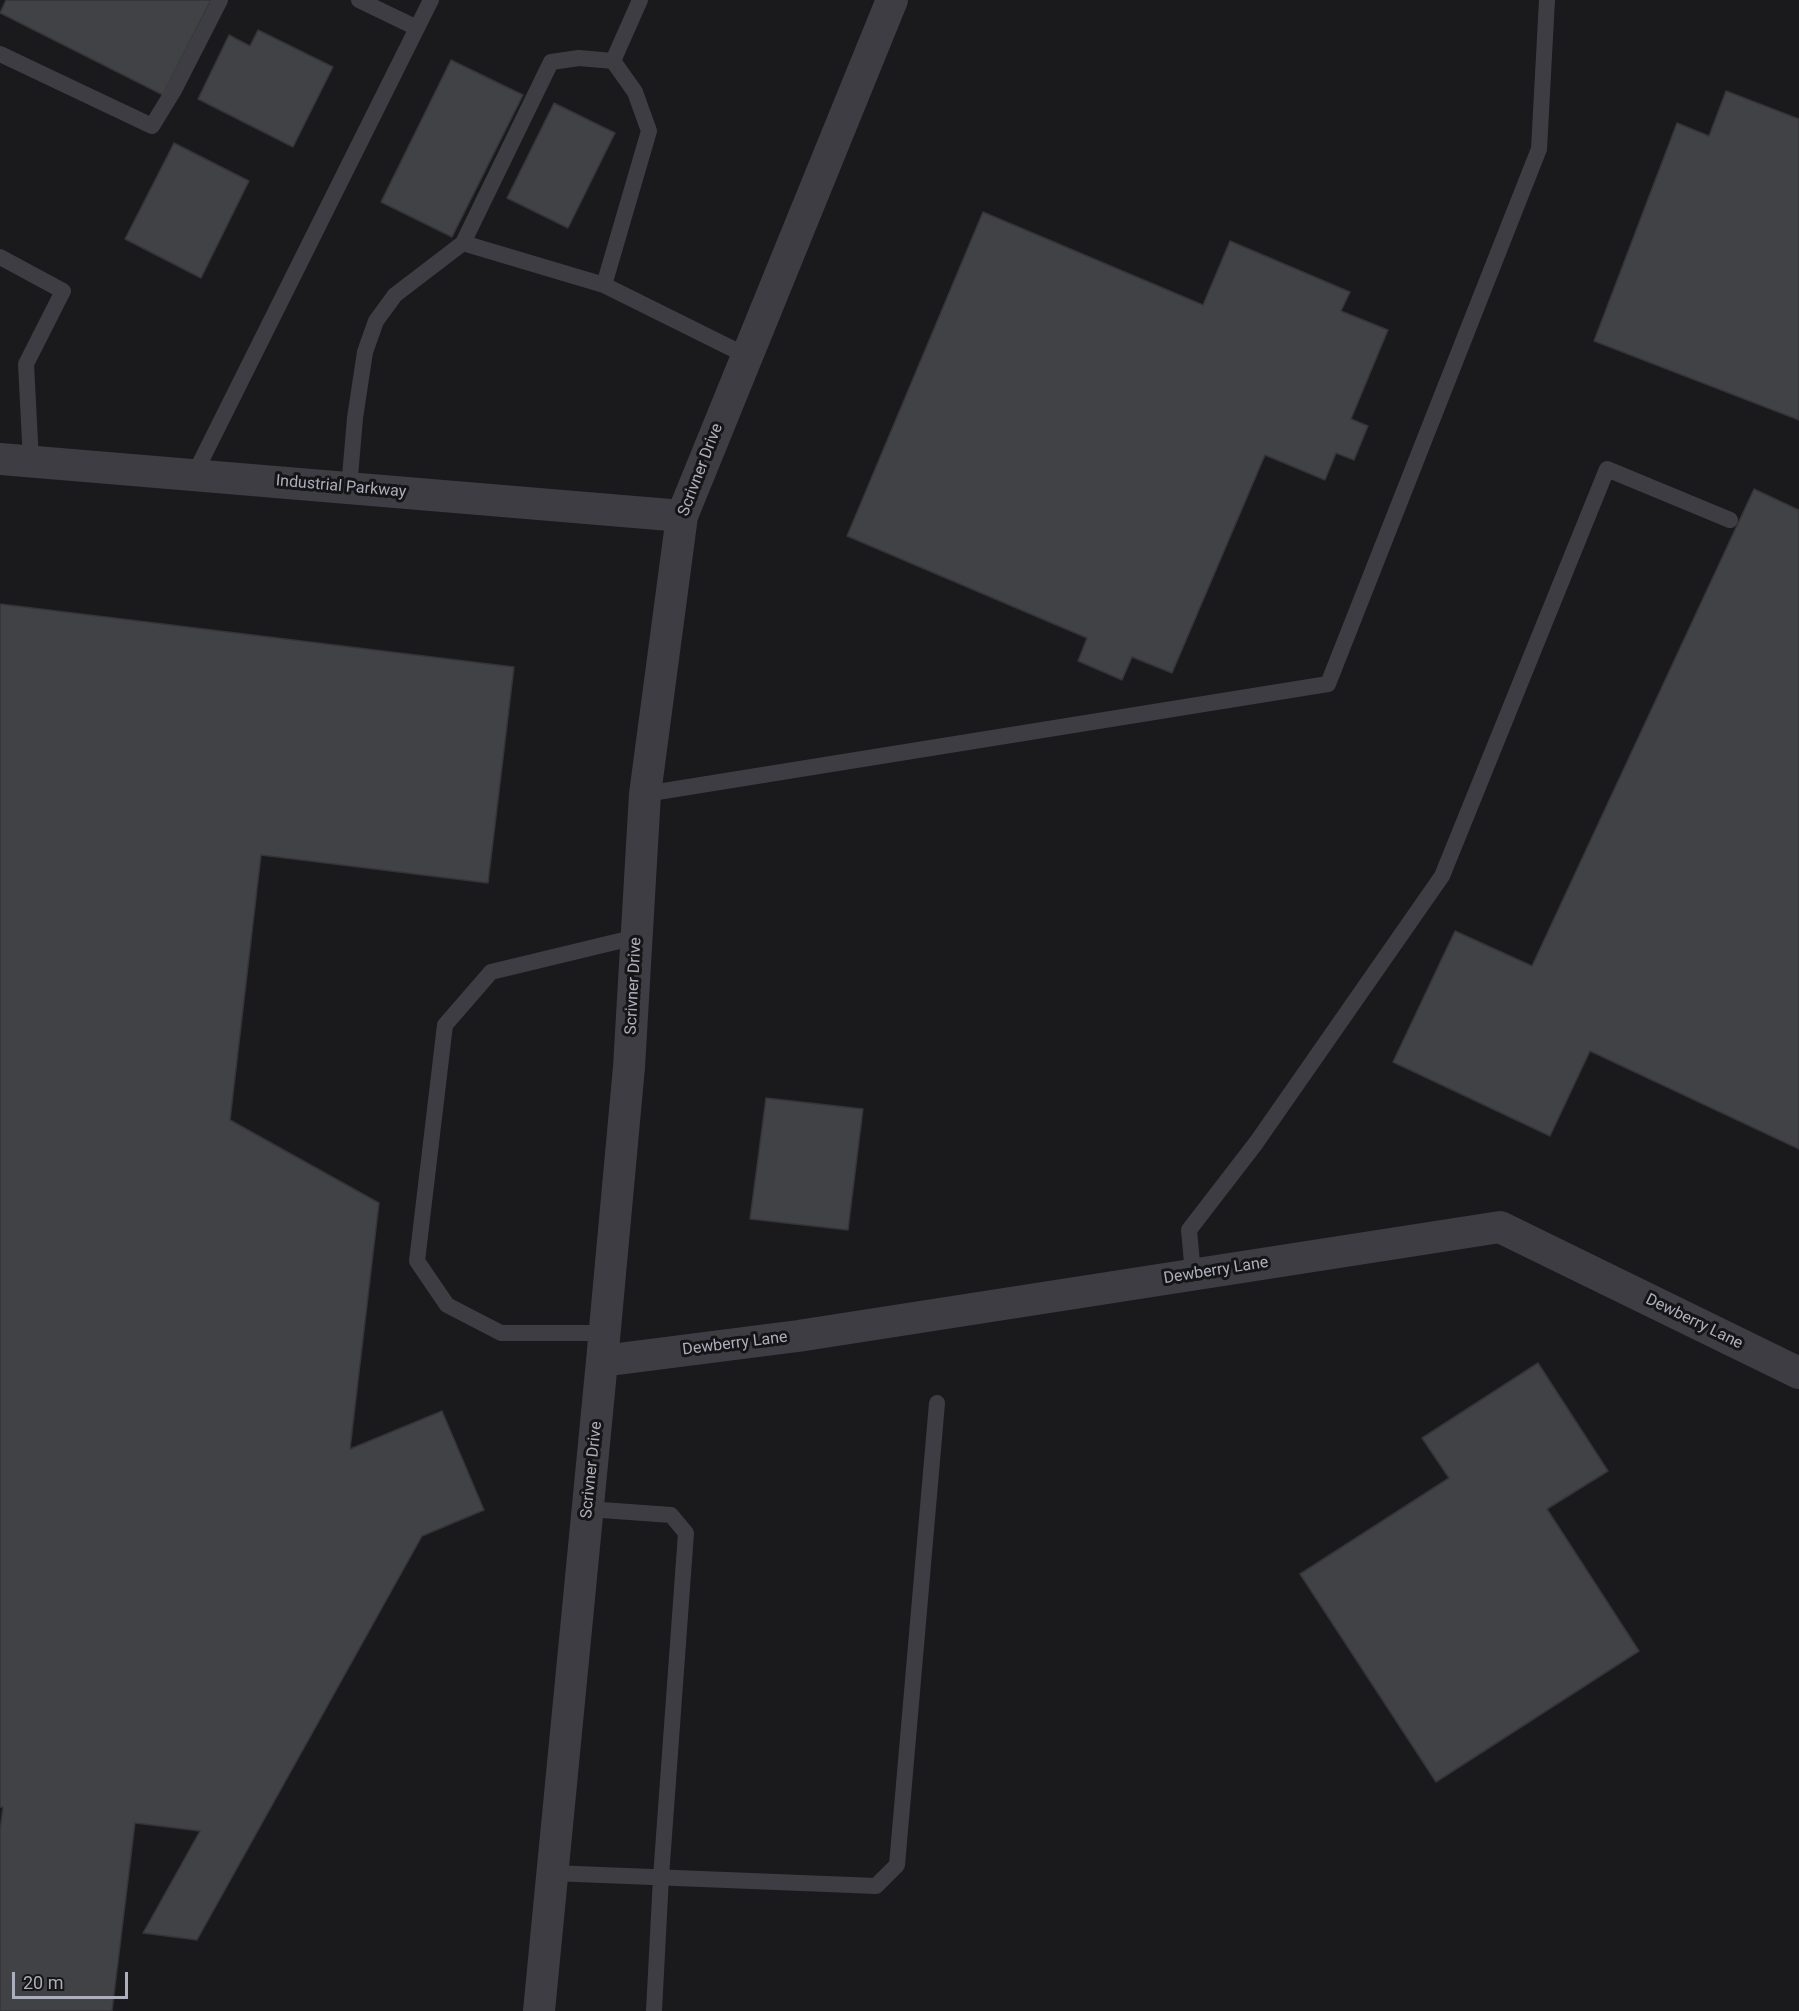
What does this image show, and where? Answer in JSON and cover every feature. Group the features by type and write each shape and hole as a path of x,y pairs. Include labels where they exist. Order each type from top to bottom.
{"street":[{"name":"Scrivner Drive","path":"539,2011 629,1067 645,794 682,516 892,0"},
{"name":"Industrial Parkway","path":"0,459 682,516"},
{"name":"Dewberry Lane","path":"603,1347 798,1336 1500,1227 1799,1373"}],"lane":[{"path":"0,54 152,126 174,90 220,0"},
{"path":"359,0 417,28"},
{"path":"194,475 431,0"},
{"path":"613,61 640,0"},
{"path":"645,794 1328,684 1539,149 1547,0"},
{"path":"349,488 355,418 365,352 376,321 395,295 463,243 551,62 579,58 613,61 635,92 649,131 604,285"},
{"path":"463,243 604,285 747,356"},
{"path":"0,257 63,291 26,364 31,461"},
{"path":"1193,1274 1189,1230 1256,1143 1442,876 1607,469 1730,520"},
{"path":"603,1347 501,1333 447,1305 417,1261 445,1025 490,972 636,937"},
{"path":"552,1873 876,1886 897,1865 937,1403"},
{"path":"588,1509 671,1515 686,1533 661,1877 654,2011"}],"building":[{"path":"6,0 211,0 163,95 0,13"},
{"path":"258,30 333,67 293,147 198,99 229,35 250,46"},
{"path":"451,60 523,95 452,237 381,202"},
{"path":"1726,91 1799,119 1799,420 1594,341 1677,123 1709,136"},
{"path":"554,103 615,133 568,228 507,198"},
{"path":"174,143 249,181 201,278 125,239"},
{"path":"983,212 1203,305 1230,241 1350,292 1341,311 1388,330 1351,419 1368,426 1354,460 1336,453 1325,480 1265,455 1172,673 1132,657 1122,680 1078,661 1087,638 847,536"},
{"path":"1754,489 1799,510 1799,1149 1590,1051 1550,1136 1393,1062 1455,931 1532,966"},
{"path":"0,604 514,667 488,883 261,855 230,1120 379,1203 350,1449 442,1411 484,1510 422,1536 197,1940 143,1933 200,1831 135,1823 112,2011 0,2011 0,1831 3,1807 0,1807"},
{"path":"766,1098 863,1109 848,1230 750,1219"},
{"path":"1538,1363 1608,1471 1547,1509 1639,1651 1436,1782 1300,1574 1449,1478 1422,1438"}]}
